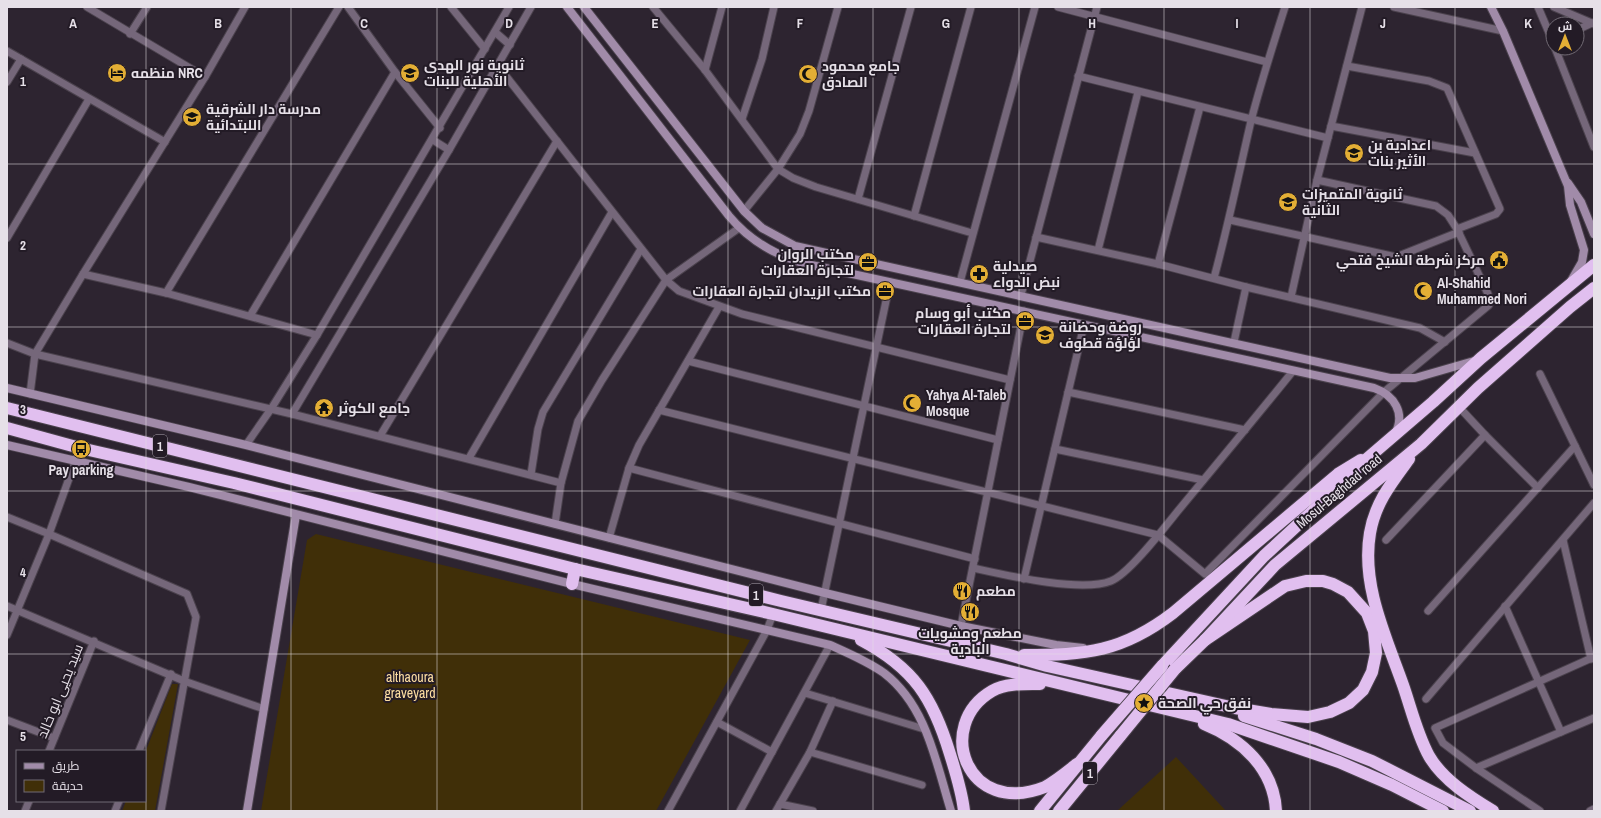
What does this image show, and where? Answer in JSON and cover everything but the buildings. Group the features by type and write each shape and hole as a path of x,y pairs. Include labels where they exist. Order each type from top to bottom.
{"highway":[{"path":"1040,811 1077,764 1162,666 1264,556 1343,483 1374,452 1393,437 1481,358 1594,265"},
{"name":"Mosul-Baghdad road","path":"1101,759 1175,669 1206,640 1276,565 1421,444 1459,407 1572,305 1594,288"},
{"name":"1","path":"7,408 821,610 1006,654 1047,666 1199,702"},
{"name":"1","path":"7,428 80,448 834,629"},
{"path":"1421,444 1386,490 1374,516 1368,548 1371,587 1414,717 1429,756 1437,767 1461,790 1493,811"},
{"path":"1006,654 1065,655 1102,650 1130,641 1159,623 1338,474 1374,452"},
{"path":"309,502 314,483"},
{"path":"572,584 575,568"},
{"path":"1199,702 1271,714 1308,717 1320,716 1340,708 1357,696 1368,680 1376,653 1374,631 1367,613 1348,592 1333,584 1323,581 1306,581 1285,586 1206,640"},
{"path":"834,629 1228,724 1311,752 1392,785 1443,811"},
{"path":"834,629 860,639 888,655 912,676 922,689 932,704 945,738 958,779 964,811"},
{"path":"1077,764 1045,786 1021,793 998,793 979,783 972,775 966,765 962,742 969,716 984,696 994,690 1008,685 1024,684 1082,689"},
{"path":"1199,702 1344,750 1396,773 1470,811"},
{"path":"1165,709 1218,730 1236,741 1255,757 1265,773 1274,797 1276,811"},
{"path":"1070,811 1101,759"},
{"name":"1","path":"1059,811 1101,759"}],"main road":[{"path":"567,7 739,228 762,246 788,258 890,282 1049,316 1384,392 1394,400 1399,412 1399,425 1393,437"},
{"path":"584,7 744,211 762,228 795,246 1399,379 1415,378 1432,374 1481,358"},
{"path":"1491,7 1503,31 1564,175 1581,202 1594,234"},
{"path":"622,77 632,70"},
{"path":"1560,292 1570,281 1584,256 1582,242 1572,213 1564,175"},
{"path":"862,275 859,270 863,265 885,266"},
{"path":"1572,305 1594,298"},
{"path":"1049,316 1069,316 1072,312 1069,306"},
{"path":"7,388 246,445 825,593 961,626 1056,645 1102,650"},
{"path":"7,445 189,487 572,584 830,645 861,659 884,674 914,707 931,743 950,811"},
{"path":"247,811 296,515"}],"street":[{"path":"87,7 130,34 205,77"},
{"path":"130,34 147,7"},
{"path":"30,394 35,354 82,274 205,77 245,7"},
{"path":"166,292 338,7"},
{"path":"348,7 395,72 440,128"},
{"path":"451,7 485,49"},
{"path":"246,445 271,409 317,335 433,140 509,7"},
{"path":"292,414 449,150 510,45 530,7"},
{"path":"705,70 722,7"},
{"path":"742,119 762,59 774,7"},
{"path":"744,211 778,169 800,134 838,7"},
{"path":"858,199 911,7"},
{"path":"914,216 971,7"},
{"path":"960,282 972,233 1035,7"},
{"path":"1058,7 1267,62"},
{"path":"1021,295 1097,7"},
{"path":"1214,278 1230,220 1252,120 1267,62 1285,7"},
{"path":"1291,297 1317,180 1362,7"},
{"path":"1394,7 1503,31"},
{"path":"1538,7 1545,23"},
{"path":"1554,7 1593,24"},
{"path":"656,9 705,70 778,169 793,178 816,187 972,233"},
{"path":"495,32 510,45"},
{"path":"7,51 165,142"},
{"path":"1558,56 1594,147"},
{"path":"7,82 21,59"},
{"path":"498,66 641,249 666,280 679,291 719,307 1010,380"},
{"path":"1230,220 1396,257 1496,214 1500,209 1447,88 1429,81 1347,66"},
{"path":"250,316 395,72"},
{"path":"1078,76 1328,138"},
{"path":"1098,250 1138,92"},
{"path":"7,238 89,99"},
{"path":"1158,264 1200,107"},
{"path":"1331,126 1475,153"},
{"path":"433,140 449,150"},
{"path":"380,436 557,141"},
{"path":"659,410 1158,535 1205,574 1384,392 1489,305 1488,294 1458,231 1448,215 1436,206 1317,180"},
{"path":"469,458 612,212"},
{"path":"554,524 561,483 578,421 602,380 666,280 739,228"},
{"path":"1036,237 1158,264 1246,287 1420,328 1445,342"},
{"path":"531,474 538,429 543,412 641,249"},
{"path":"82,274 166,292 317,335"},
{"path":"821,610 890,282"},
{"path":"1234,342 1246,287"},
{"path":"609,538 629,468 639,445 719,307"},
{"path":"961,626 1024,311"},
{"path":"1024,579 1084,325"},
{"path":"7,342 35,354 292,414 469,458 561,483"},
{"path":"688,361 998,440"},
{"path":"973,568 1024,579 1086,585 1110,582 1122,574 1158,535 1293,372"},
{"path":"1540,374 1594,484"},
{"path":"1068,392 1245,430"},
{"path":"1459,407 1538,488"},
{"path":"1386,540 1485,434"},
{"path":"1428,612 1575,446"},
{"path":"7,635 49,534 80,448"},
{"path":"1055,449 1203,480"},
{"path":"629,468 975,559"},
{"path":"1426,699 1594,503"},
{"path":"7,517 187,594 196,617 161,811"},
{"path":"1540,811 1476,768 1443,743 1435,728 1592,658 1563,540"},
{"path":"7,606 171,674 184,681 264,709"},
{"path":"1505,606 1561,732"},
{"path":"668,811 767,630 773,614"},
{"name":"سيد يحيى ابو خالد","path":"49,750 94,642"},
{"path":"740,811 830,645"},
{"path":"139,750 171,674"},
{"path":"805,693 924,729"},
{"path":"776,811 810,752 833,702"},
{"path":"1476,768 1594,718"},
{"path":"7,720 54,738"},
{"path":"717,722 772,752"},
{"path":"810,752 922,785"},
{"path":"780,804 812,811"},
{"path":"1590,811 1594,809"}],"green space":[{"name":"althaoura graveyard","path":"316,534 750,640 656,811 261,811 307,540"},
{"path":"172,684 178,684 155,811 122,811 126,802 146,802 146,750"},
{"path":"1176,757 1226,811 1117,811"}],"place":[{"name":"منظمه NRC","path":"117,73"},
{"name":"ثانوية نور الهدى الأهلية للبنات","path":"410,73"},
{"name":"جامع محمود الصادق","path":"808,74"},
{"name":"مدرسة دار الشرقية اللبتدائية","path":"192,117"},
{"name":"اعدادية بن الأثير بنات","path":"1354,153"},
{"name":"ثانوية المتميزات الثانية","path":"1288,202"},
{"name":"مركز شرطة الشيخ فتحي","path":"1499,260"},
{"name":"مكتب الروان لتجارة العقارات","path":"868,262"},
{"name":"صيدلية نبض الدواء","path":"979,274"},
{"name":"مكتب الزيدان لتجارة العقارات","path":"885,291"},
{"name":"Al-Shahid Muhammed Nori","path":"1423,291"},
{"name":"مكتب أبو وسام لتجارة العقارات","path":"1025,321"},
{"name":"روضة وحضانة لؤلؤة قطوف","path":"1045,335"},
{"name":"Yahya Al-Taleb Mosque","path":"912,403"},
{"name":"جامع الكوثر","path":"324,408"},
{"name":"Pay parking","path":"81,449"},
{"name":"مطعم","path":"962,591"},
{"name":"مطعم ومشويات البادية","path":"970,612"},
{"name":"نفق حي الصحة","path":"1144,703"}]}
